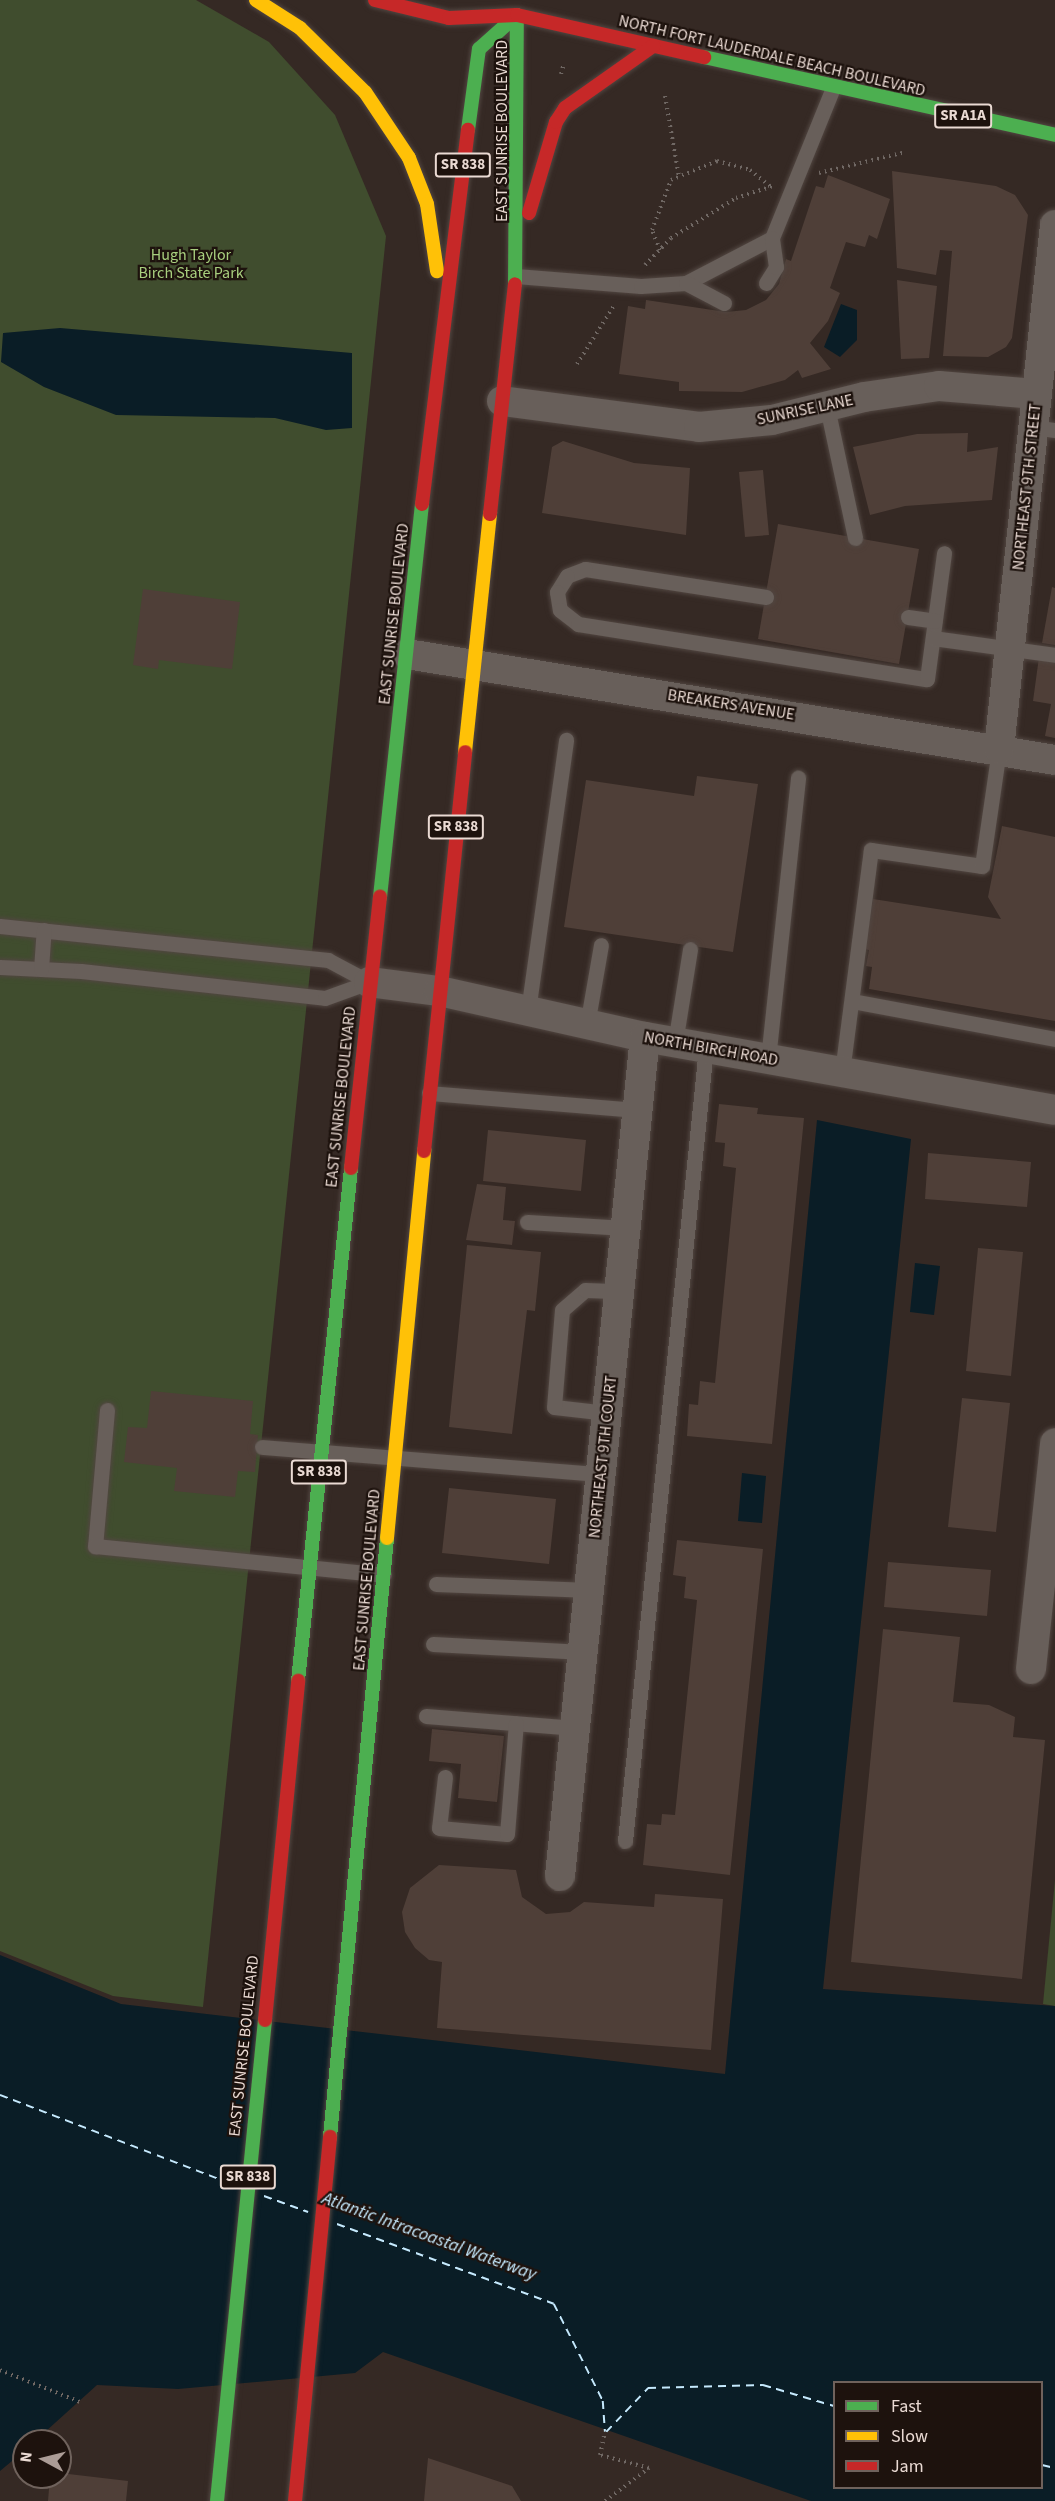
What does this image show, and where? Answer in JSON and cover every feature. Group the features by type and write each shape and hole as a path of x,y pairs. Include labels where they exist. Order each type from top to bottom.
{"main road":[{"path":"256,0 300,28 364,92 409,158 432,234 440,333"},
{"name":"NORTH FORT LAUDERDALE BEACH BOULEVARD","path":"375,0 449,18 517,15 833,88 1055,135"},
{"name":"NORTH FORT LAUDERDALE BEACH BOULEVARD","path":"491,0 517,15"},
{"name":"EAST SUNRISE BOULEVARD","path":"217,2501 268,1961 369,982 407,654 440,333 479,49 517,15"},
{"name":"EAST SUNRISE BOULEVARD","path":"295,2501 439,991 516,276 518,249 517,15"},
{"path":"518,249 556,122 581,93 653,46"}],"street":[{"name":"NORTHEAST 9TH STREET","path":"999,749 1010,648 1044,428 1036,394 1051,290 1055,225"},
{"name":"SUNRISE LANE","path":"502,401 699,427 772,420 939,386 1036,394"},
{"name":"BREAKERS AVENUE","path":"407,654 474,663 1055,760"},
{"name":"NORTH BIRCH ROAD","path":"369,982 439,991 675,1043 1055,1110"},
{"name":"NORTHEAST 9TH COURT","path":"560,1876 645,1037"},
{"path":"1031,1669 1055,1443"}],"lane":[{"path":"766,282 776,267 772,238 833,88"},
{"path":"516,276 627,285 686,283 772,238"},
{"path":"686,283 724,303"},
{"path":"827,407 855,538"},
{"path":"766,597 585,569 567,576 557,592 560,610 578,624 927,679 944,553"},
{"path":"908,617 935,621"},
{"path":"933,638 1055,655"},
{"path":"528,1011 566,740"},
{"path":"842,1072 870,850 982,866 999,749"},
{"path":"768,1059 798,778"},
{"path":"0,926 328,960 369,982"},
{"path":"41,969 44,930"},
{"path":"587,1024 601,945"},
{"path":"675,1043 690,949"},
{"path":"0,967 41,969 325,998 369,982"},
{"path":"852,1001 1055,1039"},
{"path":"624,1841 706,1048"},
{"path":"429,1093 638,1110"},
{"path":"527,1222 626,1228"},
{"path":"608,1413 554,1407 562,1310 585,1290 620,1291"},
{"path":"107,1410 95,1546 384,1575"},
{"path":"262,1447 601,1474"},
{"path":"436,1584 590,1590"},
{"path":"433,1644 584,1652"},
{"path":"426,1716 576,1728"},
{"path":"445,1777 439,1828 507,1834 516,1723"}],"path":[{"path":"550,73 563,75 564,63"},
{"path":"665,96 679,177"},
{"path":"577,364 627,285 660,250 736,198 799,176 906,152"},
{"path":"660,250 652,230 671,180 717,161 750,170 770,186"},
{"path":"0,2370 80,2402"},
{"path":"605,2432 600,2455 649,2468 605,2501"}],"green space":[{"name":"Hugh Taylor Birch State Park","path":"0,0 196,0 269,42 335,115 386,236 203,2007 113,1996 0,1951"},
{"path":"1055,1880 1055,2006 1043,2004"}],"water":[{"path":"841,304 857,310 857,340 840,357 824,347"},
{"path":"60,328 352,353 352,428 326,430 275,418 116,415 44,387 1,362 3,333"},
{"name":"Atlantic Intracoastal Waterway","path":"817,1120 911,1139 823,1989 1055,2006 1055,2501 811,2501 383,2352 355,2373 178,2389 97,2385 48,2429 12,2429 12,2461 0,2471 0,1955 121,2004 725,2074"},
{"path":"915,1263 940,1266 934,1315 910,1312"},
{"path":"742,1473 766,1476 762,1523 738,1521"}],"building":[{"path":"892,171 996,186 1015,195 1028,215 1012,338 1006,347 988,357 943,356 952,251 940,250 936,275 897,268"},
{"path":"828,175 890,199 877,239 869,235 865,247 846,242 830,288 840,293 828,321 810,343 831,369 802,378 798,370 785,380 742,392 679,391 679,382 619,374 628,306 645,309 646,300 726,312 746,310 766,300 779,284 786,259 791,261 816,186 824,188"},
{"path":"897,280 937,286 929,358 901,359"},
{"path":"968,433 967,452 998,447 992,500 905,506 870,515 853,447 917,434"},
{"path":"563,441 634,463 690,468 686,535 542,513 552,447"},
{"path":"763,470 769,535 745,537 739,472"},
{"path":"778,524 919,549 899,664 758,639"},
{"path":"1052,587 1055,588 1055,645 1042,643"},
{"path":"143,589 240,602 232,669 159,660 158,669 133,665"},
{"path":"1039,657 1055,660 1055,738 1045,736 1051,704 1033,701"},
{"path":"697,776 758,784 733,952 564,927 586,780 694,796"},
{"path":"1002,826 1055,837 1055,1021 869,989 872,967 866,966 869,950 865,949 873,899 1001,919 988,897"},
{"path":"719,1104 758,1108 757,1114 804,1118 772,1444 687,1436 689,1404 698,1405 700,1381 715,1383 736,1168 723,1166 725,1143 715,1142"},
{"path":"488,1130 586,1140 581,1191 483,1181"},
{"path":"928,1153 1031,1162 1027,1207 925,1199"},
{"path":"477,1184 506,1187 503,1220 515,1221 512,1245 466,1240"},
{"path":"467,1245 541,1252 535,1311 527,1310 512,1434 449,1427"},
{"path":"978,1248 1023,1252 1011,1376 966,1371"},
{"path":"151,1391 253,1401 250,1434 258,1435 255,1472 238,1471 235,1497 174,1491 177,1468 124,1462 128,1427 147,1428"},
{"path":"962,1398 1010,1403 996,1532 948,1527"},
{"path":"449,1488 556,1499 549,1564 442,1553"},
{"path":"677,1540 763,1549 730,1875 643,1865 647,1824 661,1825 662,1814 675,1815 697,1600 684,1598 686,1577 673,1575"},
{"path":"888,1562 991,1570 987,1616 884,1607"},
{"path":"883,1629 960,1637 953,1702 989,1705 1015,1717 1013,1737 1045,1740 1022,1979 851,1962"},
{"path":"432,1729 504,1736 497,1802 458,1798 461,1764 429,1761"},
{"path":"439,1865 516,1870 522,1897 546,1914 570,1912 584,1902 654,1907 655,1894 723,1899 711,2050 437,2028 442,1962 429,1960 415,1948 405,1932 402,1912 410,1888"},
{"path":"428,2458 512,2486 521,2501 424,2501"},
{"path":"72,2474 128,2481 126,2501 48,2501 49,2489 72,2489"}],"ferry route":[{"path":"0,2095 232,2184"},
{"path":"264,2196 308,2212"},
{"path":"337,2224 554,2304 603,2401 605,2432"},
{"path":"606,2432 648,2388 763,2385 833,2406"},
{"path":"1043,2465 1055,2468"}],"traffic: fast":[{"path":"468,130 479,49 517,15"},
{"path":"515,284 517,15"},
{"path":"704,57 1055,135"},
{"path":"380,897 422,504"},
{"path":"298,1681 351,1168"},
{"path":"330,2137 387,1538"},
{"path":"217,2501 265,2020"}],"traffic: slow":[{"path":"256,0 300,28 365,92 409,158 427,204 437,271"},
{"path":"465,752 490,514"},
{"path":"387,1538 424,1151"}],"traffic: jam":[{"path":"375,0 449,18 517,15 704,57"},
{"path":"529,213 556,122 565,108 653,46"},
{"path":"422,504 468,130"},
{"path":"490,514 515,284"},
{"path":"424,1151 465,752"},
{"path":"351,1168 380,897"},
{"path":"265,2020 298,1681"},
{"path":"295,2501 330,2137"}]}
